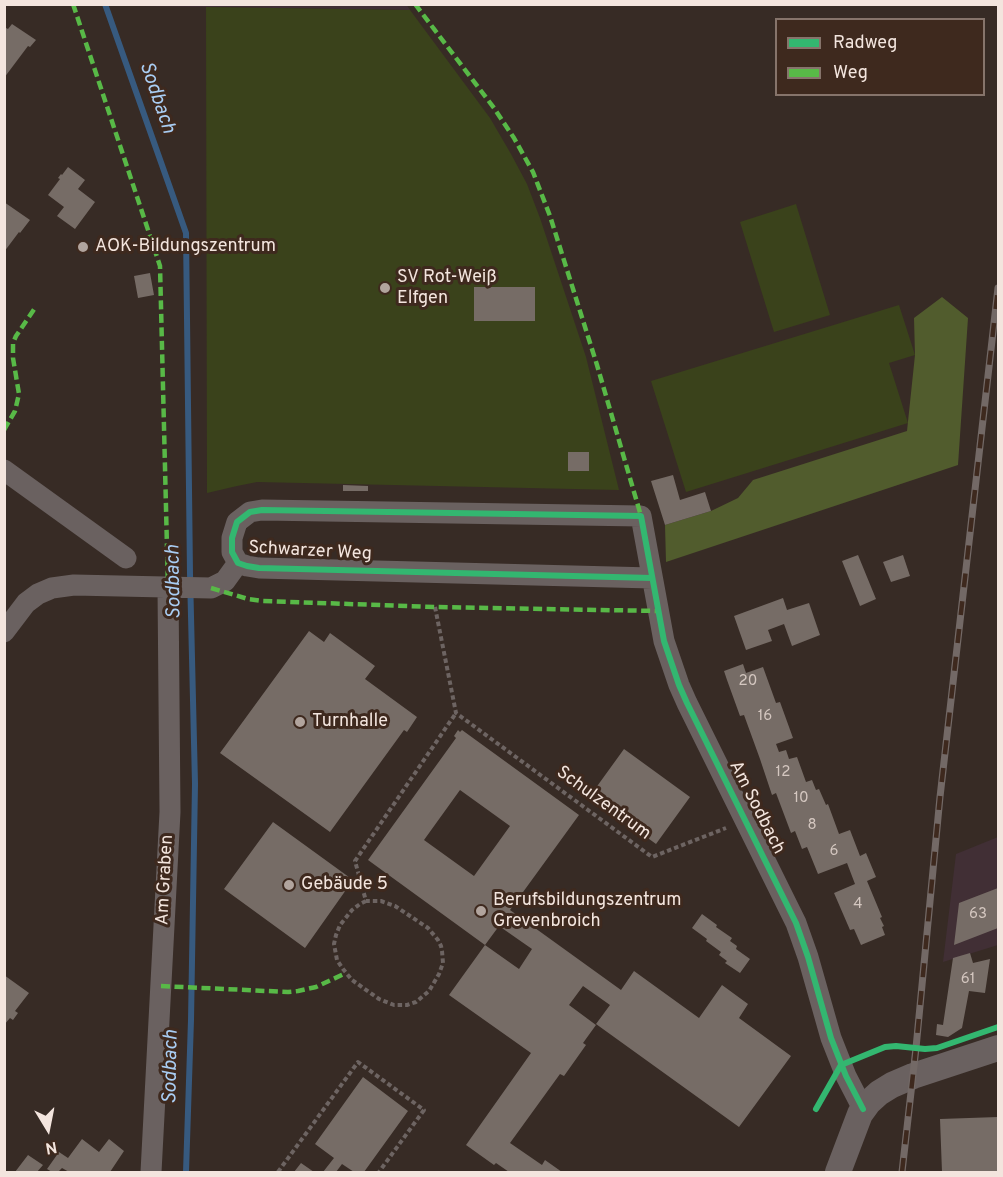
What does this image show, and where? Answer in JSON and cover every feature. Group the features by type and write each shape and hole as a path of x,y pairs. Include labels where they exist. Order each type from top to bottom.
{"street":[{"path":"4,470 126,558"},
{"name":"Schwarzer Weg","path":"641,516 256,511 245,515 237,522 232,538 232,552 238,563 259,568 652,578"},
{"name":"Am Sodbach","path":"641,516 664,641 682,695 800,932 833,1044 863,1109"},
{"name":"Schwarzer Weg","path":"4,632 26,603 52,588 74,585 211,588 225,581 238,563"},
{"name":"Am Graben","path":"151,1173 170,812 168,588"},
{"path":"838,1173 854,1127 863,1109 879,1093 912,1076 999,1048"}],"path":[{"path":"366,901 355,861 456,713 435,607"},
{"path":"366,901 381,901 395,906 428,928 438,940 442,951 441,969 429,991 416,1002 394,1005 379,999 352,980 337,960 334,944 340,925 352,910 366,901"},
{"path":"278,1173 358,1062 424,1110 379,1173"}],"shaded area":[{"path":"406,4 410,10 133,5"},
{"path":"998,837 998,945 943,962 956,854"}],"green space":[{"name":"SV Rot-Weiß Elfgen","path":"206,7 410,10 490,118 527,184 586,357 619,490 257,482 207,493"},
{"path":"796,204 830,315 774,332 740,222"},
{"path":"942,297 968,318 958,465 666,562 665,525 711,511 738,498 753,480 907,431 915,355 914,318"},
{"path":"899,305 915,355 889,363 908,423 686,492 651,381"}],"building":[{"path":"12,24 36,40 30,47 28,46 4,78 4,27 8,29"},
{"path":"68,167 85,180 78,189 95,202 75,229 57,216 64,207 48,195"},
{"path":"4,202 30,220 4,252"},
{"path":"150,273 154,295 138,298 134,276"},
{"path":"474,287 535,287 535,321 474,321"},
{"path":"568,452 589,452 589,471 568,471"},
{"path":"673,475 680,500 705,492 711,511 665,525 651,481"},
{"path":"343,485 368,486 368,491 343,491"},
{"path":"858,555 876,599 860,606 842,561"},
{"path":"903,555 910,576 891,582 883,562"},
{"path":"783,598 787,610 809,603 820,635 792,646 784,624 768,630 772,641 746,650 734,616"},
{"name":"Turnhalle","path":"309,631 324,642 330,633 375,666 365,679 417,717 407,732 404,730 330,832 220,753"},
{"path":"743,664 746,673 763,667 776,703 780,702 793,738 776,744 779,752 786,750 789,759 797,757 806,782 812,780 826,805 828,804 839,834 850,830 860,856 866,853 876,877 867,881 882,917 880,918 885,935 861,945 854,929 850,930 834,893 855,884 847,863 818,874 807,847 802,849 795,831 791,833 776,793 772,795 744,715 740,716 724,671"},
{"path":"458,730 460,732 462,730 579,815 510,910 621,990 634,971 699,1018 722,985 748,1004 739,1018 791,1056 739,1127 596,1024 610,1005 583,986 569,1005 596,1025 583,1043 586,1045 564,1076 560,1074 510,1143 542,1165 545,1160 562,1172 509,1172 496,1163 494,1165 466,1145 531,1053 449,995 485,945 368,860 456,738 454,736","holes":["460,790 510,826 474,876 424,840","499,926 532,949 519,969 485,945"]},
{"path":"624,749 690,797 656,844 590,796"},
{"name":"Gebäude 5","path":"273,822 353,880 305,948 224,889"},
{"path":"998,888 998,928 954,945 959,903"},
{"path":"702,914 732,938 730,941 737,946 736,949 750,959 740,973 725,963 727,961 719,955 721,952 692,928"},
{"path":"970,953 973,963 990,959 985,993 969,991 962,1028 948,1037 936,1035 937,1024 943,1025 953,958"},
{"path":"4,975 29,993 15,1011 18,1013 13,1020 10,1018 4,1025"},
{"path":"363,1077 408,1111 364,1172 354,1172 342,1164 336,1172 323,1172 334,1158 315,1144"},
{"path":"998,1117 998,1172 942,1172 940,1119"},
{"path":"82,1139 99,1152 109,1139 124,1151 110,1172 69,1172 62,1168 58,1172 52,1172 47,1169 59,1152 68,1158"},
{"path":"28,1155 43,1165 37,1172 15,1172"},
{"path":"301,1163 314,1172 294,1172"}],"waterway":[{"name":"Sodbach","path":"105,4 186,233 195,784 186,1172"}],"railway":[{"path":"902,1172 940,797 998,288"}],"marked path":[{"path":"73,4 160,266 168,588"},
{"path":"415,4 494,108 533,172 550,216 597,365 641,516"},
{"path":"4,430 15,411 19,394 13,343 35,308"},
{"path":"211,588 263,601 658,611"},
{"path":"161,986 288,992 316,987 346,973"}],"cycle path":[{"path":"652,578 259,568 238,563 232,552 232,538 237,522 250,512 262,510 641,516 664,641 679,685 796,923 831,1038 846,1076 863,1109"},
{"path":"816,1109 841,1065 885,1047 937,1048 998,1027"}],"place":[{"name":"AOK-Bildungszentrum","path":"83,247"},
{"name":"SV Rot-Weiß Elfgen","path":"385,288"},
{"name":"Turnhalle","path":"300,722"},
{"name":"Gebäude 5","path":"289,885"},
{"name":"Berufsbildungszentrum Grevenbroich","path":"481,911"}]}
